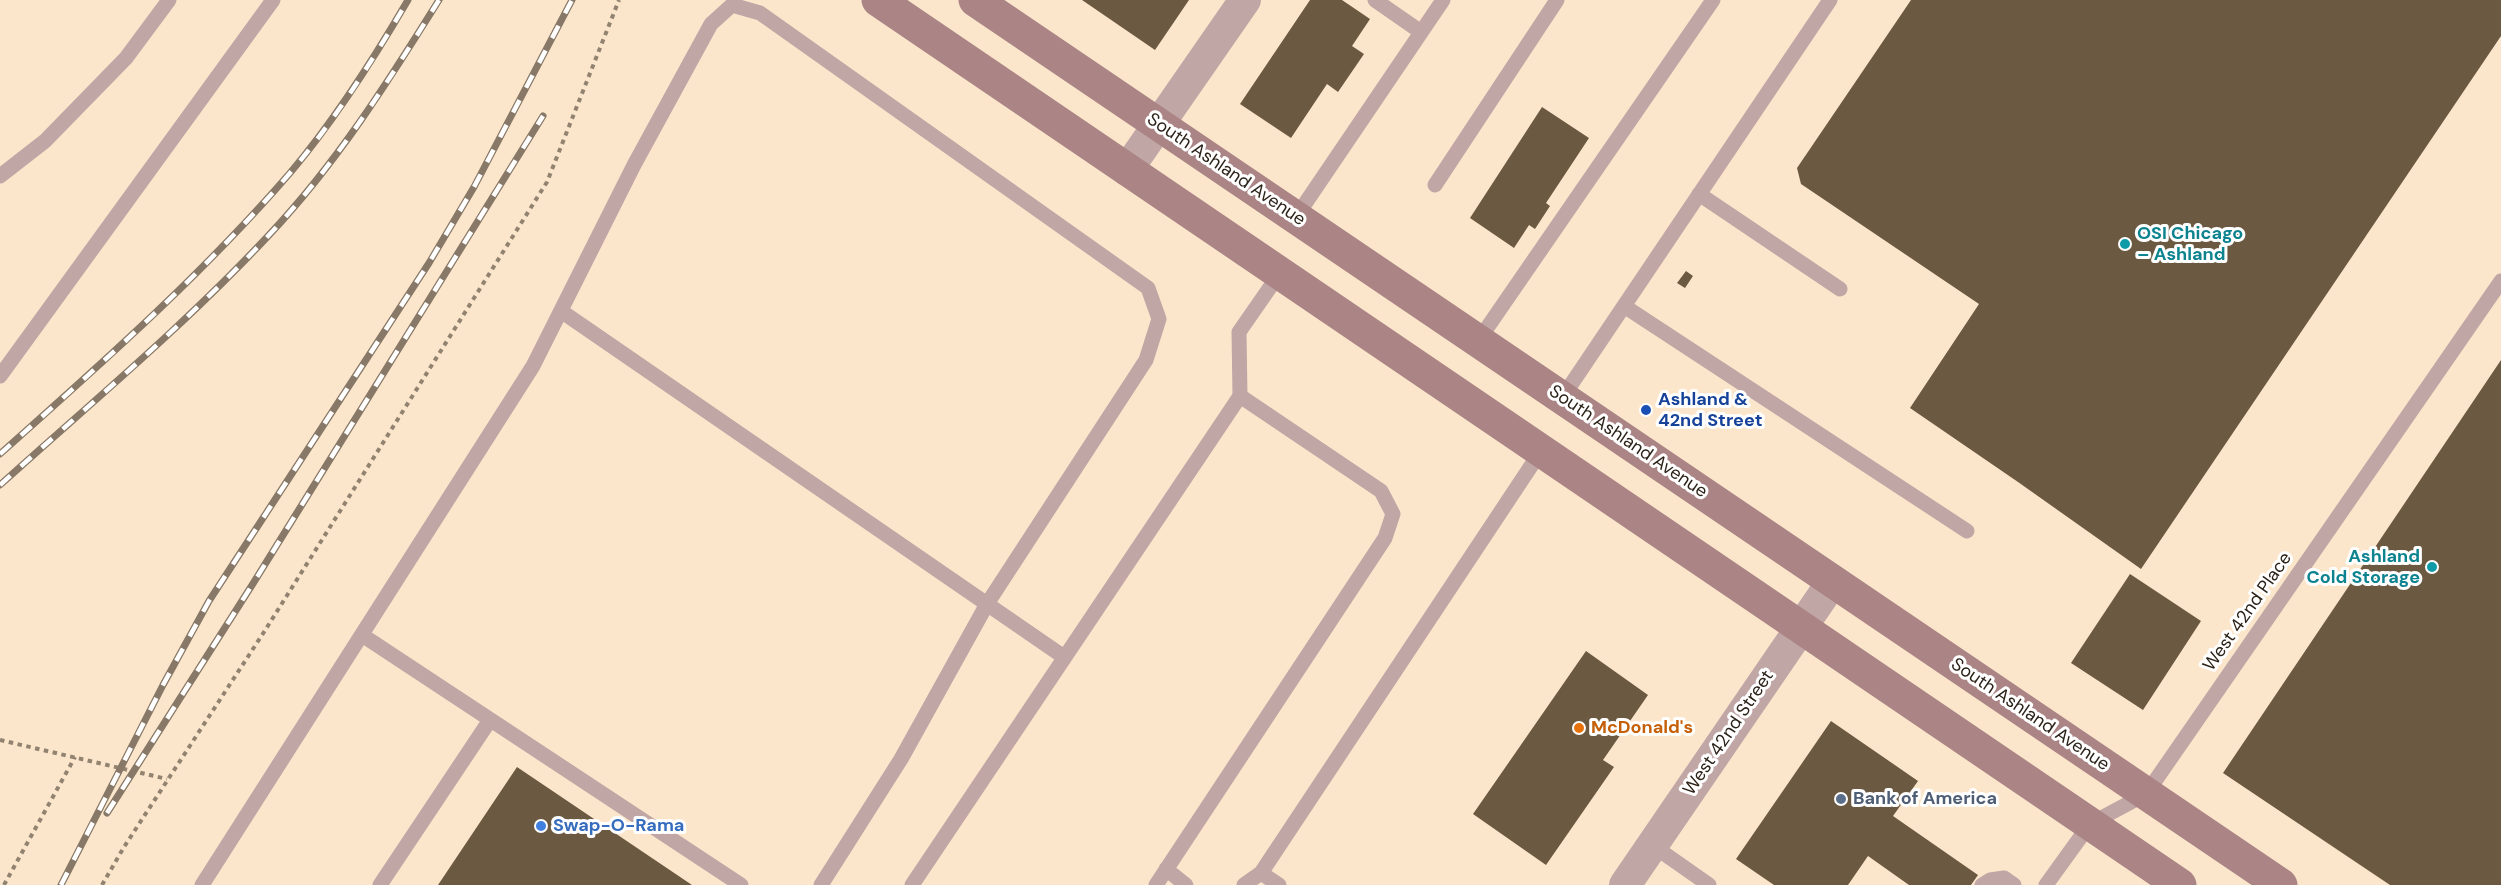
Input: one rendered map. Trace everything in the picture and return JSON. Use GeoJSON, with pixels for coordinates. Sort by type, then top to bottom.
{"type":"FeatureCollection","features":[{"type":"Feature","properties":{"kind":"main road"},"geometry":{"type":"LineString","coordinates":[[878,0],[2180,885]]}},
{"type":"Feature","properties":{"kind":"main road","name":"South Ashland Avenue"},"geometry":{"type":"LineString","coordinates":[[975,0],[2281,885]]}},
{"type":"Feature","properties":{"kind":"street"},"geometry":{"type":"LineString","coordinates":[[1127,170],[1245,0]]}},
{"type":"Feature","properties":{"kind":"street","name":"West 42nd Street"},"geometry":{"type":"LineString","coordinates":[[1625,885],[1833,581]]}},
{"type":"Feature","properties":{"kind":"lane"},"geometry":{"type":"LineString","coordinates":[[0,176],[45,141],[126,58],[169,0]]}},
{"type":"Feature","properties":{"kind":"lane"},"geometry":{"type":"LineString","coordinates":[[0,376],[273,0]]}},
{"type":"Feature","properties":{"kind":"lane"},"geometry":{"type":"LineString","coordinates":[[1375,0],[1421,32]]}},
{"type":"Feature","properties":{"kind":"lane"},"geometry":{"type":"LineString","coordinates":[[1296,217],[1443,0]]}},
{"type":"Feature","properties":{"kind":"lane"},"geometry":{"type":"LineString","coordinates":[[1435,185],[1557,0]]}},
{"type":"Feature","properties":{"kind":"lane"},"geometry":{"type":"LineString","coordinates":[[1478,341],[1713,0]]}},
{"type":"Feature","properties":{"kind":"lane"},"geometry":{"type":"LineString","coordinates":[[1562,398],[1830,0]]}},
{"type":"Feature","properties":{"kind":"lane"},"geometry":{"type":"LineString","coordinates":[[202,885],[533,366],[634,165],[711,24],[732,5],[760,14],[1148,288],[1159,320],[1146,360],[987,604],[901,759],[821,885]]}},
{"type":"Feature","properties":{"kind":"lane"},"geometry":{"type":"LineString","coordinates":[[1699,194],[1840,289]]}},
{"type":"Feature","properties":{"kind":"lane"},"geometry":{"type":"LineString","coordinates":[[912,885],[1240,396],[1239,332],[1280,273]]}},
{"type":"Feature","properties":{"kind":"lane","name":"West 42nd Place"},"geometry":{"type":"LineString","coordinates":[[2090,824],[2146,794],[2501,281]]}},
{"type":"Feature","properties":{"kind":"lane"},"geometry":{"type":"LineString","coordinates":[[1624,306],[1967,531]]}},
{"type":"Feature","properties":{"kind":"lane"},"geometry":{"type":"LineString","coordinates":[[561,311],[1064,657]]}},
{"type":"Feature","properties":{"kind":"lane"},"geometry":{"type":"LineString","coordinates":[[1156,885],[1385,538],[1393,514],[1381,491],[1240,396]]}},
{"type":"Feature","properties":{"kind":"lane"},"geometry":{"type":"LineString","coordinates":[[1244,885],[1260,873],[1541,451]]}},
{"type":"Feature","properties":{"kind":"lane"},"geometry":{"type":"LineString","coordinates":[[362,635],[741,885]]}},
{"type":"Feature","properties":{"kind":"lane"},"geometry":{"type":"LineString","coordinates":[[380,885],[490,720]]}},
{"type":"Feature","properties":{"kind":"lane"},"geometry":{"type":"LineString","coordinates":[[2046,885],[2090,824]]}},
{"type":"Feature","properties":{"kind":"lane"},"geometry":{"type":"LineString","coordinates":[[1652,845],[1709,885]]}},
{"type":"Feature","properties":{"kind":"lane"},"geometry":{"type":"LineString","coordinates":[[1166,869],[1186,885]]}},
{"type":"Feature","properties":{"kind":"lane"},"geometry":{"type":"LineString","coordinates":[[1260,873],[1279,885]]}},
{"type":"Feature","properties":{"kind":"lane"},"geometry":{"type":"LineString","coordinates":[[1982,885],[1990,880],[2004,878],[2014,885]]}},
{"type":"Feature","properties":{"kind":"path"},"geometry":{"type":"LineString","coordinates":[[102,885],[547,182],[619,0]]}},
{"type":"Feature","properties":{"kind":"path"},"geometry":{"type":"LineString","coordinates":[[0,740],[167,779]]}},
{"type":"Feature","properties":{"kind":"path"},"geometry":{"type":"LineString","coordinates":[[4,885],[75,757]]}},
{"type":"Feature","properties":{"kind":"building"},"geometry":{"type":"Polygon","coordinates":[[[1082,0],[1189,0],[1155,50],[1082,0]]]}},
{"type":"Feature","properties":{"kind":"building"},"geometry":{"type":"Polygon","coordinates":[[[1310,0],[1342,0],[1370,19],[1352,46],[1364,54],[1338,92],[1327,84],[1291,138],[1240,104],[1310,0]]]}},
{"type":"Feature","properties":{"kind":"building","name":"OSI Chicago – Ashland"},"geometry":{"type":"Polygon","coordinates":[[[1911,0],[2501,0],[2501,36],[2141,569],[1910,408],[1979,304],[1801,184],[1797,168],[1911,0]]]}},
{"type":"Feature","properties":{"kind":"building"},"geometry":{"type":"Polygon","coordinates":[[[1542,107],[1589,138],[1546,203],[1550,206],[1535,229],[1529,225],[1514,248],[1470,218],[1542,107]]]}},
{"type":"Feature","properties":{"kind":"building"},"geometry":{"type":"Polygon","coordinates":[[[1686,271],[1693,276],[1685,288],[1677,283],[1686,271]]]}},
{"type":"Feature","properties":{"kind":"building","name":"Ashland Cold Storage"},"geometry":{"type":"Polygon","coordinates":[[[2501,360],[2501,885],[2390,885],[2223,773],[2501,360]]]}},
{"type":"Feature","properties":{"kind":"building"},"geometry":{"type":"Polygon","coordinates":[[[2130,574],[2201,621],[2143,710],[2071,663],[2130,574]]]}},
{"type":"Feature","properties":{"kind":"building","name":"McDonald's"},"geometry":{"type":"Polygon","coordinates":[[[1586,651],[1648,695],[1603,760],[1614,767],[1546,865],[1473,814],[1586,651]]]}},
{"type":"Feature","properties":{"kind":"building","name":"Bank of America"},"geometry":{"type":"Polygon","coordinates":[[[1831,721],[1918,781],[1893,816],[1978,875],[1971,885],[1909,885],[1868,856],[1848,885],[1774,885],[1736,859],[1831,721]]]}},
{"type":"Feature","properties":{"kind":"building","name":"Swap-O-Rama"},"geometry":{"type":"Polygon","coordinates":[[[517,767],[692,885],[438,885],[517,767]]]}},
{"type":"Feature","properties":{"kind":"railway"},"geometry":{"type":"LineString","coordinates":[[0,454],[150,318],[256,211],[307,153],[338,111],[408,0]]}},
{"type":"Feature","properties":{"kind":"railway"},"geometry":{"type":"LineString","coordinates":[[0,485],[171,332],[269,235],[317,180],[360,122],[439,0]]}},
{"type":"Feature","properties":{"kind":"railway"},"geometry":{"type":"LineString","coordinates":[[61,885],[163,685],[209,601],[429,263],[474,187],[572,0]]}},
{"type":"Feature","properties":{"kind":"railway"},"geometry":{"type":"LineString","coordinates":[[107,813],[254,582],[543,116]]}},
{"type":"Feature","properties":{"kind":"place","name":"OSI Chicago – Ashland"},"geometry":{"type":"Point","coordinates":[2125,244]}},
{"type":"Feature","properties":{"kind":"place","name":"Ashland & 42nd Street"},"geometry":{"type":"Point","coordinates":[1646,410]}},
{"type":"Feature","properties":{"kind":"place","name":"Ashland Cold Storage"},"geometry":{"type":"Point","coordinates":[2432,567]}},
{"type":"Feature","properties":{"kind":"place","name":"McDonald's"},"geometry":{"type":"Point","coordinates":[1579,728]}},
{"type":"Feature","properties":{"kind":"place","name":"Bank of America"},"geometry":{"type":"Point","coordinates":[1841,799]}},
{"type":"Feature","properties":{"kind":"place","name":"Swap-O-Rama"},"geometry":{"type":"Point","coordinates":[541,826]}}]}
